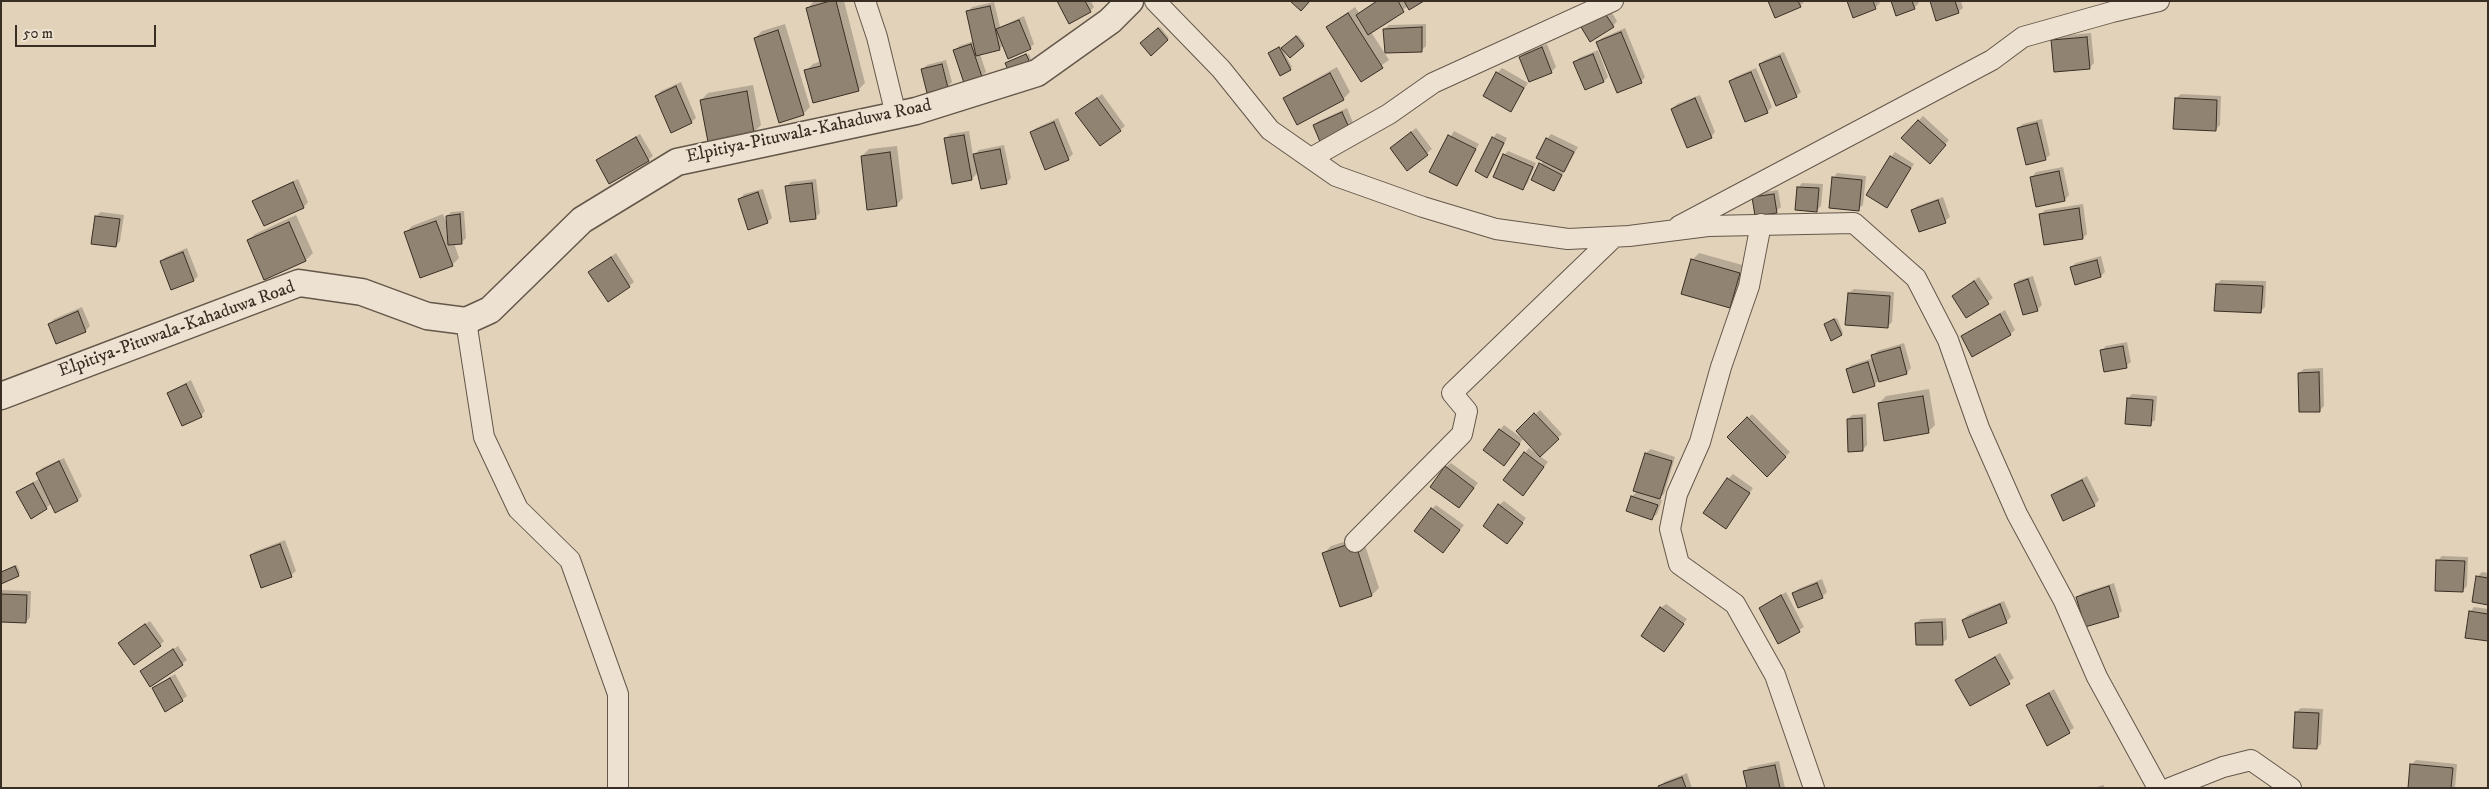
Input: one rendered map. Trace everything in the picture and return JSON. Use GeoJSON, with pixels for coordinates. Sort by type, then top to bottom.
{"type":"FeatureCollection","features":[{"type":"Feature","properties":{"kind":"street"},"geometry":{"type":"LineString","coordinates":[[865,1],[877,37],[896,115]]}},
{"type":"Feature","properties":{"kind":"street","name":"Elpitiya-Pituwala-Kahaduwa Road"},"geometry":{"type":"LineString","coordinates":[[1,396],[299,282],[362,292],[427,316],[466,321],[490,310],[582,220],[677,162],[896,115],[1037,73],[1110,21],[1130,1]]}},
{"type":"Feature","properties":{"kind":"street"},"geometry":{"type":"LineString","coordinates":[[1155,1],[1221,69],[1270,130],[1336,176],[1423,206],[1496,228],[1568,240],[1761,224],[1854,223],[1916,278],[1948,340],[1980,428],[2018,514],[2064,602],[2097,677],[2158,788]]}},
{"type":"Feature","properties":{"kind":"street"},"geometry":{"type":"LineString","coordinates":[[1311,158],[1389,114],[1433,83],[1613,1]]}},
{"type":"Feature","properties":{"kind":"street"},"geometry":{"type":"LineString","coordinates":[[1670,231],[1992,60],[2023,37],[2159,1]]}},
{"type":"Feature","properties":{"kind":"street"},"geometry":{"type":"LineString","coordinates":[[1761,224],[1749,286],[1721,367],[1700,442],[1677,494],[1670,529],[1679,564],[1735,604],[1770,667],[1814,788]]}},
{"type":"Feature","properties":{"kind":"street"},"geometry":{"type":"LineString","coordinates":[[1355,542],[1462,434],[1467,411],[1452,393],[1614,237]]}},
{"type":"Feature","properties":{"kind":"street"},"geometry":{"type":"LineString","coordinates":[[466,321],[484,437],[518,509],[570,560],[618,694],[618,788]]}},
{"type":"Feature","properties":{"kind":"street"},"geometry":{"type":"LineString","coordinates":[[2170,788],[2223,768],[2251,760],[2291,788]]}},
{"type":"Feature","properties":{"kind":"building"},"geometry":{"type":"Polygon","coordinates":[[[836,1],[859,91],[813,103],[804,70],[821,66],[806,8],[836,1]]]}},
{"type":"Feature","properties":{"kind":"building"},"geometry":{"type":"Polygon","coordinates":[[[1057,1],[1085,1],[1091,12],[1069,24],[1057,1]]]}},
{"type":"Feature","properties":{"kind":"building"},"geometry":{"type":"Polygon","coordinates":[[[1290,1],[1310,1],[1301,11],[1290,1]]]}},
{"type":"Feature","properties":{"kind":"building"},"geometry":{"type":"Polygon","coordinates":[[[1377,1],[1398,1],[1404,12],[1368,35],[1356,15],[1377,1]]]}},
{"type":"Feature","properties":{"kind":"building"},"geometry":{"type":"Polygon","coordinates":[[[1404,1],[1424,1],[1409,10],[1404,1]]]}},
{"type":"Feature","properties":{"kind":"building"},"geometry":{"type":"Polygon","coordinates":[[[1768,1],[1798,1],[1801,7],[1775,18],[1768,1]]]}},
{"type":"Feature","properties":{"kind":"building"},"geometry":{"type":"Polygon","coordinates":[[[1847,1],[1873,1],[1876,9],[1853,18],[1847,1]]]}},
{"type":"Feature","properties":{"kind":"building"},"geometry":{"type":"Polygon","coordinates":[[[1891,1],[1912,1],[1915,9],[1896,16],[1891,1]]]}},
{"type":"Feature","properties":{"kind":"building"},"geometry":{"type":"Polygon","coordinates":[[[1930,1],[1955,1],[1959,13],[1936,21],[1930,1]]]}},
{"type":"Feature","properties":{"kind":"building"},"geometry":{"type":"Polygon","coordinates":[[[990,6],[1000,50],[976,56],[966,11],[990,6]]]}},
{"type":"Feature","properties":{"kind":"building"},"geometry":{"type":"Polygon","coordinates":[[[1604,12],[1614,27],[1590,42],[1581,27],[1604,12]]]}},
{"type":"Feature","properties":{"kind":"building"},"geometry":{"type":"Polygon","coordinates":[[[1348,13],[1383,68],[1361,82],[1326,27],[1348,13]]]}},
{"type":"Feature","properties":{"kind":"building"},"geometry":{"type":"Polygon","coordinates":[[[1019,20],[1031,49],[1008,59],[996,29],[1019,20]]]}},
{"type":"Feature","properties":{"kind":"building"},"geometry":{"type":"Polygon","coordinates":[[[1422,27],[1422,52],[1385,53],[1383,29],[1422,27]]]}},
{"type":"Feature","properties":{"kind":"building"},"geometry":{"type":"Polygon","coordinates":[[[1158,28],[1168,40],[1151,56],[1140,43],[1158,28]]]}},
{"type":"Feature","properties":{"kind":"building"},"geometry":{"type":"Polygon","coordinates":[[[778,30],[804,115],[779,123],[754,38],[778,30]]]}},
{"type":"Feature","properties":{"kind":"building"},"geometry":{"type":"Polygon","coordinates":[[[1621,32],[1642,83],[1617,93],[1596,42],[1621,32]]]}},
{"type":"Feature","properties":{"kind":"building"},"geometry":{"type":"Polygon","coordinates":[[[1296,36],[1304,46],[1290,58],[1281,48],[1296,36]]]}},
{"type":"Feature","properties":{"kind":"building"},"geometry":{"type":"Polygon","coordinates":[[[2087,37],[2090,69],[2054,72],[2051,40],[2087,37]]]}},
{"type":"Feature","properties":{"kind":"building"},"geometry":{"type":"Polygon","coordinates":[[[971,44],[982,77],[964,83],[953,50],[971,44]]]}},
{"type":"Feature","properties":{"kind":"building"},"geometry":{"type":"Polygon","coordinates":[[[1279,47],[1291,70],[1280,76],[1268,53],[1279,47]]]}},
{"type":"Feature","properties":{"kind":"building"},"geometry":{"type":"Polygon","coordinates":[[[1542,47],[1552,73],[1529,82],[1519,57],[1542,47]]]}},
{"type":"Feature","properties":{"kind":"building"},"geometry":{"type":"Polygon","coordinates":[[[1026,54],[1031,65],[1010,74],[1005,63],[1026,54]]]}},
{"type":"Feature","properties":{"kind":"building"},"geometry":{"type":"Polygon","coordinates":[[[1593,54],[1604,82],[1585,90],[1573,62],[1593,54]]]}},
{"type":"Feature","properties":{"kind":"building"},"geometry":{"type":"Polygon","coordinates":[[[1780,56],[1797,97],[1776,106],[1759,64],[1780,56]]]}},
{"type":"Feature","properties":{"kind":"building"},"geometry":{"type":"Polygon","coordinates":[[[942,64],[948,88],[927,93],[921,69],[942,64]]]}},
{"type":"Feature","properties":{"kind":"building"},"geometry":{"type":"Polygon","coordinates":[[[1496,72],[1524,88],[1511,112],[1483,96],[1496,72]]]}},
{"type":"Feature","properties":{"kind":"building"},"geometry":{"type":"Polygon","coordinates":[[[1751,72],[1768,113],[1745,122],[1729,81],[1751,72]]]}},
{"type":"Feature","properties":{"kind":"building"},"geometry":{"type":"Polygon","coordinates":[[[1330,73],[1344,100],[1297,125],[1283,98],[1330,73]]]}},
{"type":"Feature","properties":{"kind":"building"},"geometry":{"type":"Polygon","coordinates":[[[676,86],[692,123],[671,133],[655,96],[676,86]]]}},
{"type":"Feature","properties":{"kind":"building"},"geometry":{"type":"Polygon","coordinates":[[[747,91],[754,133],[708,142],[700,100],[747,91]]]}},
{"type":"Feature","properties":{"kind":"building"},"geometry":{"type":"Polygon","coordinates":[[[1097,98],[1121,131],[1100,146],[1075,113],[1097,98]]]}},
{"type":"Feature","properties":{"kind":"building"},"geometry":{"type":"Polygon","coordinates":[[[1695,98],[1712,138],[1687,148],[1671,109],[1695,98]]]}},
{"type":"Feature","properties":{"kind":"building"},"geometry":{"type":"Polygon","coordinates":[[[2175,98],[2217,100],[2216,131],[2173,129],[2175,98]]]}},
{"type":"Feature","properties":{"kind":"building"},"geometry":{"type":"Polygon","coordinates":[[[1342,112],[1350,130],[1321,144],[1313,125],[1342,112]]]}},
{"type":"Feature","properties":{"kind":"building"},"geometry":{"type":"Polygon","coordinates":[[[1918,120],[1946,145],[1930,164],[1901,138],[1918,120]]]}},
{"type":"Feature","properties":{"kind":"building"},"geometry":{"type":"Polygon","coordinates":[[[1054,122],[1069,160],[1045,170],[1030,132],[1054,122]]]}},
{"type":"Feature","properties":{"kind":"building"},"geometry":{"type":"Polygon","coordinates":[[[2037,123],[2046,160],[2026,165],[2017,128],[2037,123]]]}},
{"type":"Feature","properties":{"kind":"building"},"geometry":{"type":"Polygon","coordinates":[[[1411,132],[1428,155],[1407,171],[1390,148],[1411,132]]]}},
{"type":"Feature","properties":{"kind":"building"},"geometry":{"type":"Polygon","coordinates":[[[964,135],[972,180],[952,184],[944,138],[964,135]]]}},
{"type":"Feature","properties":{"kind":"building"},"geometry":{"type":"Polygon","coordinates":[[[1448,135],[1476,149],[1457,186],[1429,172],[1448,135]]]}},
{"type":"Feature","properties":{"kind":"building"},"geometry":{"type":"Polygon","coordinates":[[[636,137],[649,161],[609,184],[596,160],[636,137]]]}},
{"type":"Feature","properties":{"kind":"building"},"geometry":{"type":"Polygon","coordinates":[[[1492,137],[1504,143],[1487,178],[1475,171],[1492,137]]]}},
{"type":"Feature","properties":{"kind":"building"},"geometry":{"type":"Polygon","coordinates":[[[1546,138],[1574,152],[1564,172],[1536,158],[1546,138]]]}},
{"type":"Feature","properties":{"kind":"building"},"geometry":{"type":"Polygon","coordinates":[[[1000,149],[1007,184],[981,189],[973,154],[1000,149]]]}},
{"type":"Feature","properties":{"kind":"building"},"geometry":{"type":"Polygon","coordinates":[[[890,152],[897,206],[867,210],[861,156],[890,152]]]}},
{"type":"Feature","properties":{"kind":"building"},"geometry":{"type":"Polygon","coordinates":[[[1503,154],[1533,167],[1523,190],[1493,177],[1503,154]]]}},
{"type":"Feature","properties":{"kind":"building"},"geometry":{"type":"Polygon","coordinates":[[[1890,156],[1911,168],[1887,208],[1866,195],[1890,156]]]}},
{"type":"Feature","properties":{"kind":"building"},"geometry":{"type":"Polygon","coordinates":[[[1539,163],[1562,175],[1554,191],[1531,180],[1539,163]]]}},
{"type":"Feature","properties":{"kind":"building"},"geometry":{"type":"Polygon","coordinates":[[[2059,171],[2065,201],[2036,207],[2030,177],[2059,171]]]}},
{"type":"Feature","properties":{"kind":"building"},"geometry":{"type":"Polygon","coordinates":[[[1832,177],[1862,180],[1859,211],[1829,208],[1832,177]]]}},
{"type":"Feature","properties":{"kind":"building"},"geometry":{"type":"Polygon","coordinates":[[[293,182],[304,208],[264,226],[252,201],[293,182]]]}},
{"type":"Feature","properties":{"kind":"building"},"geometry":{"type":"Polygon","coordinates":[[[812,183],[816,219],[790,222],[785,186],[812,183]]]}},
{"type":"Feature","properties":{"kind":"building"},"geometry":{"type":"Polygon","coordinates":[[[1797,187],[1819,188],[1817,212],[1795,210],[1797,187]]]}},
{"type":"Feature","properties":{"kind":"building"},"geometry":{"type":"Polygon","coordinates":[[[758,192],[768,223],[748,230],[738,199],[758,192]]]}},
{"type":"Feature","properties":{"kind":"building"},"geometry":{"type":"Polygon","coordinates":[[[1774,194],[1777,213],[1755,216],[1752,197],[1774,194]]]}},
{"type":"Feature","properties":{"kind":"building"},"geometry":{"type":"Polygon","coordinates":[[[1938,200],[1946,223],[1919,232],[1911,210],[1938,200]]]}},
{"type":"Feature","properties":{"kind":"building"},"geometry":{"type":"Polygon","coordinates":[[[2079,208],[2083,239],[2044,245],[2039,214],[2079,208]]]}},
{"type":"Feature","properties":{"kind":"building"},"geometry":{"type":"Polygon","coordinates":[[[460,214],[462,244],[448,245],[446,216],[460,214]]]}},
{"type":"Feature","properties":{"kind":"building"},"geometry":{"type":"Polygon","coordinates":[[[95,216],[120,219],[116,247],[91,244],[95,216]]]}},
{"type":"Feature","properties":{"kind":"building"},"geometry":{"type":"Polygon","coordinates":[[[436,221],[453,266],[420,278],[404,232],[436,221]]]}},
{"type":"Feature","properties":{"kind":"building"},"geometry":{"type":"Polygon","coordinates":[[[289,222],[306,261],[264,280],[247,240],[289,222]]]}},
{"type":"Feature","properties":{"kind":"building"},"geometry":{"type":"Polygon","coordinates":[[[183,252],[194,281],[171,290],[160,261],[183,252]]]}},
{"type":"Feature","properties":{"kind":"building"},"geometry":{"type":"Polygon","coordinates":[[[611,257],[630,287],[608,302],[588,272],[611,257]]]}},
{"type":"Feature","properties":{"kind":"building"},"geometry":{"type":"Polygon","coordinates":[[[1691,259],[1740,273],[1730,308],[1681,294],[1691,259]]]}},
{"type":"Feature","properties":{"kind":"building"},"geometry":{"type":"Polygon","coordinates":[[[2097,260],[2101,277],[2075,285],[2070,267],[2097,260]]]}},
{"type":"Feature","properties":{"kind":"building"},"geometry":{"type":"Polygon","coordinates":[[[2028,279],[2038,311],[2023,315],[2014,284],[2028,279]]]}},
{"type":"Feature","properties":{"kind":"building"},"geometry":{"type":"Polygon","coordinates":[[[1974,281],[1989,304],[1966,318],[1952,296],[1974,281]]]}},
{"type":"Feature","properties":{"kind":"building"},"geometry":{"type":"Polygon","coordinates":[[[2216,284],[2263,286],[2261,313],[2214,311],[2216,284]]]}},
{"type":"Feature","properties":{"kind":"building"},"geometry":{"type":"Polygon","coordinates":[[[1848,293],[1890,296],[1888,328],[1845,325],[1848,293]]]}},
{"type":"Feature","properties":{"kind":"building"},"geometry":{"type":"Polygon","coordinates":[[[78,311],[86,332],[56,344],[48,324],[78,311]]]}},
{"type":"Feature","properties":{"kind":"building"},"geometry":{"type":"Polygon","coordinates":[[[2000,314],[2011,335],[1972,357],[1961,336],[2000,314]]]}},
{"type":"Feature","properties":{"kind":"building"},"geometry":{"type":"Polygon","coordinates":[[[1834,319],[1842,335],[1831,341],[1824,324],[1834,319]]]}},
{"type":"Feature","properties":{"kind":"building"},"geometry":{"type":"Polygon","coordinates":[[[2123,346],[2127,368],[2104,372],[2100,350],[2123,346]]]}},
{"type":"Feature","properties":{"kind":"building"},"geometry":{"type":"Polygon","coordinates":[[[1900,347],[1907,374],[1879,382],[1871,355],[1900,347]]]}},
{"type":"Feature","properties":{"kind":"building"},"geometry":{"type":"Polygon","coordinates":[[[1868,362],[1875,386],[1853,393],[1846,369],[1868,362]]]}},
{"type":"Feature","properties":{"kind":"building"},"geometry":{"type":"Polygon","coordinates":[[[2319,372],[2320,412],[2299,412],[2298,373],[2319,372]]]}},
{"type":"Feature","properties":{"kind":"building"},"geometry":{"type":"Polygon","coordinates":[[[186,384],[202,417],[182,426],[167,393],[186,384]]]}},
{"type":"Feature","properties":{"kind":"building"},"geometry":{"type":"Polygon","coordinates":[[[1923,396],[1929,433],[1884,441],[1878,403],[1923,396]]]}},
{"type":"Feature","properties":{"kind":"building"},"geometry":{"type":"Polygon","coordinates":[[[2127,398],[2153,400],[2151,426],[2125,424],[2127,398]]]}},
{"type":"Feature","properties":{"kind":"building"},"geometry":{"type":"Polygon","coordinates":[[[1534,413],[1559,439],[1540,457],[1516,431],[1534,413]]]}},
{"type":"Feature","properties":{"kind":"building"},"geometry":{"type":"Polygon","coordinates":[[[1747,417],[1786,457],[1767,477],[1727,437],[1747,417]]]}},
{"type":"Feature","properties":{"kind":"building"},"geometry":{"type":"Polygon","coordinates":[[[1862,418],[1863,451],[1848,452],[1847,419],[1862,418]]]}},
{"type":"Feature","properties":{"kind":"building"},"geometry":{"type":"Polygon","coordinates":[[[1499,429],[1520,444],[1504,466],[1483,450],[1499,429]]]}},
{"type":"Feature","properties":{"kind":"building"},"geometry":{"type":"Polygon","coordinates":[[[1524,452],[1544,467],[1523,496],[1503,480],[1524,452]]]}},
{"type":"Feature","properties":{"kind":"building"},"geometry":{"type":"Polygon","coordinates":[[[1645,453],[1672,461],[1660,499],[1633,491],[1645,453]]]}},
{"type":"Feature","properties":{"kind":"building"},"geometry":{"type":"Polygon","coordinates":[[[59,461],[78,501],[55,513],[36,473],[59,461]]]}},
{"type":"Feature","properties":{"kind":"building"},"geometry":{"type":"Polygon","coordinates":[[[1445,466],[1474,488],[1459,508],[1430,487],[1445,466]]]}},
{"type":"Feature","properties":{"kind":"building"},"geometry":{"type":"Polygon","coordinates":[[[1727,478],[1750,493],[1726,529],[1703,513],[1727,478]]]}},
{"type":"Feature","properties":{"kind":"building"},"geometry":{"type":"Polygon","coordinates":[[[2082,480],[2095,506],[2063,521],[2051,495],[2082,480]]]}},
{"type":"Feature","properties":{"kind":"building"},"geometry":{"type":"Polygon","coordinates":[[[33,483],[47,509],[31,519],[16,492],[33,483]]]}},
{"type":"Feature","properties":{"kind":"building"},"geometry":{"type":"Polygon","coordinates":[[[1631,496],[1658,505],[1652,520],[1626,511],[1631,496]]]}},
{"type":"Feature","properties":{"kind":"building"},"geometry":{"type":"Polygon","coordinates":[[[1498,504],[1523,523],[1507,544],[1483,526],[1498,504]]]}},
{"type":"Feature","properties":{"kind":"building"},"geometry":{"type":"Polygon","coordinates":[[[1431,508],[1460,530],[1443,553],[1414,531],[1431,508]]]}},
{"type":"Feature","properties":{"kind":"building"},"geometry":{"type":"Polygon","coordinates":[[[1355,542],[1372,596],[1340,607],[1322,553],[1355,542]]]}},
{"type":"Feature","properties":{"kind":"building"},"geometry":{"type":"Polygon","coordinates":[[[280,544],[292,577],[261,588],[250,555],[280,544]]]}},
{"type":"Feature","properties":{"kind":"building"},"geometry":{"type":"Polygon","coordinates":[[[2436,560],[2465,561],[2463,592],[2435,591],[2436,560]]]}},
{"type":"Feature","properties":{"kind":"building"},"geometry":{"type":"Polygon","coordinates":[[[15,566],[19,576],[1,584],[1,572],[15,566]]]}},
{"type":"Feature","properties":{"kind":"building"},"geometry":{"type":"Polygon","coordinates":[[[2476,576],[2488,578],[2488,605],[2472,602],[2476,576]]]}},
{"type":"Feature","properties":{"kind":"building"},"geometry":{"type":"Polygon","coordinates":[[[1817,583],[1823,598],[1798,608],[1792,593],[1817,583]]]}},
{"type":"Feature","properties":{"kind":"building"},"geometry":{"type":"Polygon","coordinates":[[[2109,586],[2119,617],[2085,627],[2076,597],[2109,586]]]}},
{"type":"Feature","properties":{"kind":"building"},"geometry":{"type":"Polygon","coordinates":[[[1,594],[27,595],[26,623],[1,622],[1,594]]]}},
{"type":"Feature","properties":{"kind":"building"},"geometry":{"type":"Polygon","coordinates":[[[1781,595],[1800,632],[1778,644],[1759,608],[1781,595]]]}},
{"type":"Feature","properties":{"kind":"building"},"geometry":{"type":"Polygon","coordinates":[[[2000,604],[2007,623],[1969,638],[1962,620],[2000,604]]]}},
{"type":"Feature","properties":{"kind":"building"},"geometry":{"type":"Polygon","coordinates":[[[1660,607],[1684,624],[1664,652],[1641,636],[1660,607]]]}},
{"type":"Feature","properties":{"kind":"building"},"geometry":{"type":"Polygon","coordinates":[[[2469,611],[2488,614],[2488,641],[2465,638],[2469,611]]]}},
{"type":"Feature","properties":{"kind":"building"},"geometry":{"type":"Polygon","coordinates":[[[1942,622],[1943,645],[1916,645],[1915,623],[1942,622]]]}},
{"type":"Feature","properties":{"kind":"building"},"geometry":{"type":"Polygon","coordinates":[[[145,624],[161,646],[134,665],[118,643],[145,624]]]}},
{"type":"Feature","properties":{"kind":"building"},"geometry":{"type":"Polygon","coordinates":[[[173,649],[183,665],[150,687],[140,671],[173,649]]]}},
{"type":"Feature","properties":{"kind":"building"},"geometry":{"type":"Polygon","coordinates":[[[1995,657],[2010,684],[1970,706],[1955,680],[1995,657]]]}},
{"type":"Feature","properties":{"kind":"building"},"geometry":{"type":"Polygon","coordinates":[[[170,678],[183,701],[165,712],[152,688],[170,678]]]}},
{"type":"Feature","properties":{"kind":"building"},"geometry":{"type":"Polygon","coordinates":[[[2049,693],[2070,733],[2047,746],[2026,705],[2049,693]]]}},
{"type":"Feature","properties":{"kind":"building"},"geometry":{"type":"Polygon","coordinates":[[[2295,712],[2319,713],[2317,749],[2293,748],[2295,712]]]}},
{"type":"Feature","properties":{"kind":"building"},"geometry":{"type":"Polygon","coordinates":[[[2410,764],[2453,768],[2451,788],[2408,788],[2410,764]]]}},
{"type":"Feature","properties":{"kind":"building"},"geometry":{"type":"Polygon","coordinates":[[[1775,765],[1780,788],[1747,788],[1743,771],[1775,765]]]}},
{"type":"Feature","properties":{"kind":"building"},"geometry":{"type":"Polygon","coordinates":[[[1682,777],[1686,788],[1659,788],[1658,786],[1682,777]]]}}]}
